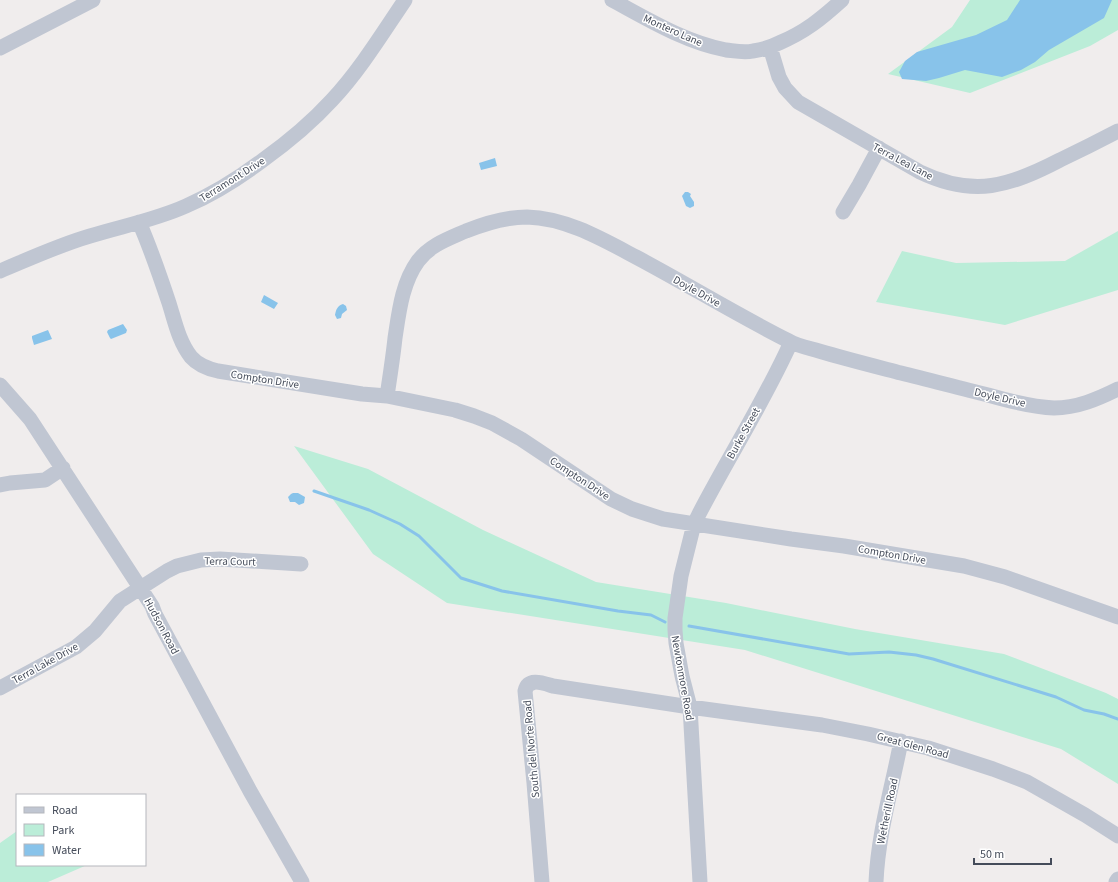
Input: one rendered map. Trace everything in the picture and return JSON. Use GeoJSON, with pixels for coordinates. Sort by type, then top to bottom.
{"type":"FeatureCollection","features":[{"type":"Feature","properties":{"kind":"street","name":"Terramont Drive"},"geometry":{"type":"LineString","coordinates":[[0,271],[88,236],[140,222],[178,209],[205,198],[244,174],[293,137],[332,100],[368,54],[405,0]]}},
{"type":"Feature","properties":{"kind":"street","name":"Montero Lane"},"geometry":{"type":"LineString","coordinates":[[612,0],[688,39],[714,48],[745,52],[770,47],[795,36],[809,28],[842,0]]}},
{"type":"Feature","properties":{"kind":"street"},"geometry":{"type":"LineString","coordinates":[[0,48],[70,13],[86,1]]}},
{"type":"Feature","properties":{"kind":"street","name":"Terra Lea Lane"},"geometry":{"type":"LineString","coordinates":[[770,47],[779,77],[789,94],[798,102],[920,172],[941,181],[957,185],[971,187],[987,186],[1004,184],[1018,180],[1118,131]]}},
{"type":"Feature","properties":{"kind":"street"},"geometry":{"type":"LineString","coordinates":[[843,212],[878,148]]}},
{"type":"Feature","properties":{"kind":"street","name":"Doyle Drive"},"geometry":{"type":"LineString","coordinates":[[387,396],[402,296],[411,272],[417,262],[428,250],[440,242],[499,220],[528,217],[542,218],[559,222],[607,242],[792,342],[829,354],[1010,401],[1046,407],[1056,408],[1076,406],[1100,398],[1118,389]]}},
{"type":"Feature","properties":{"kind":"street","name":"Compton Drive"},"geometry":{"type":"LineString","coordinates":[[140,222],[149,243],[180,337],[188,353],[195,361],[207,368],[362,394],[387,396],[455,410],[492,423],[521,439],[611,498],[632,509],[663,519],[844,546],[983,570],[1118,618]]}},
{"type":"Feature","properties":{"kind":"street","name":"Burke Street"},"geometry":{"type":"LineString","coordinates":[[694,524],[792,342]]}},
{"type":"Feature","properties":{"kind":"street","name":"Hudson Road"},"geometry":{"type":"LineString","coordinates":[[0,385],[30,419],[141,587],[246,784],[302,882]]}},
{"type":"Feature","properties":{"kind":"street"},"geometry":{"type":"LineString","coordinates":[[0,485],[45,480],[63,468]]}},
{"type":"Feature","properties":{"kind":"street","name":"Newtonmore Road"},"geometry":{"type":"LineString","coordinates":[[694,524],[681,576],[675,618],[675,630],[676,643],[690,707],[700,882]]}},
{"type":"Feature","properties":{"kind":"street","name":"Terra Court"},"geometry":{"type":"LineString","coordinates":[[141,587],[177,566],[201,560],[220,559],[301,564]]}},
{"type":"Feature","properties":{"kind":"street","name":"Terra Lake Drive"},"geometry":{"type":"LineString","coordinates":[[0,688],[76,647],[95,631],[120,601],[141,587]]}},
{"type":"Feature","properties":{"kind":"street","name":"South del Norte Road"},"geometry":{"type":"LineString","coordinates":[[542,882],[525,691],[526,686],[530,683],[539,682],[553,686],[690,707]]}},
{"type":"Feature","properties":{"kind":"street","name":"Great Glen Road"},"geometry":{"type":"LineString","coordinates":[[690,707],[822,725],[901,741],[944,752],[1027,782],[1118,836]]}},
{"type":"Feature","properties":{"kind":"street","name":"Wetherill Road"},"geometry":{"type":"LineString","coordinates":[[876,882],[883,823],[901,741]]}},
{"type":"Feature","properties":{"kind":"green space"},"geometry":{"type":"Polygon","coordinates":[[[970,0],[1118,0],[1118,30],[1090,46],[970,93],[888,74],[952,27],[970,0]]]}},
{"type":"Feature","properties":{"kind":"green space"},"geometry":{"type":"Polygon","coordinates":[[[1118,231],[1118,290],[1005,325],[876,302],[902,251],[956,263],[1065,261],[1118,231]]]}},
{"type":"Feature","properties":{"kind":"green space"},"geometry":{"type":"Polygon","coordinates":[[[294,446],[368,469],[483,530],[596,582],[726,603],[855,629],[1004,654],[1106,693],[1118,699],[1118,784],[1061,749],[745,650],[447,603],[373,554],[294,446]]]}},
{"type":"Feature","properties":{"kind":"green space"},"geometry":{"type":"Polygon","coordinates":[[[16,832],[16,866],[85,866],[48,882],[0,882],[0,843],[16,832]]]}},
{"type":"Feature","properties":{"kind":"water"},"geometry":{"type":"Polygon","coordinates":[[[1020,0],[1112,0],[1104,18],[1049,50],[1035,62],[1021,70],[1002,77],[965,70],[926,81],[902,79],[899,72],[905,61],[917,52],[976,35],[1007,20],[1020,0]]]}},
{"type":"Feature","properties":{"kind":"water"},"geometry":{"type":"Polygon","coordinates":[[[495,158],[497,166],[481,170],[479,163],[495,158]]]}},
{"type":"Feature","properties":{"kind":"water"},"geometry":{"type":"Polygon","coordinates":[[[685,192],[691,194],[690,196],[694,202],[694,206],[690,208],[686,206],[682,196],[685,192]]]}},
{"type":"Feature","properties":{"kind":"water"},"geometry":{"type":"Polygon","coordinates":[[[264,295],[278,303],[274,309],[261,302],[264,295]]]}},
{"type":"Feature","properties":{"kind":"water"},"geometry":{"type":"Polygon","coordinates":[[[343,304],[346,306],[347,310],[342,314],[341,318],[337,319],[335,315],[336,310],[343,304]]]}},
{"type":"Feature","properties":{"kind":"water"},"geometry":{"type":"Polygon","coordinates":[[[123,324],[127,330],[126,333],[111,339],[107,332],[108,330],[123,324]]]}},
{"type":"Feature","properties":{"kind":"water"},"geometry":{"type":"Polygon","coordinates":[[[48,330],[52,339],[34,345],[32,336],[48,330]]]}},
{"type":"Feature","properties":{"kind":"water"},"geometry":{"type":"Polygon","coordinates":[[[293,493],[298,493],[305,497],[304,503],[299,505],[295,502],[290,502],[288,497],[293,493]]]}},
{"type":"Feature","properties":{"kind":"waterway"},"geometry":{"type":"LineString","coordinates":[[314,491],[369,510],[400,524],[419,536],[461,578],[502,591],[618,611],[651,615],[665,622]]}},
{"type":"Feature","properties":{"kind":"waterway"},"geometry":{"type":"LineString","coordinates":[[689,626],[849,654],[889,652],[916,655],[1056,697],[1084,710],[1104,714],[1118,719]]}}]}
